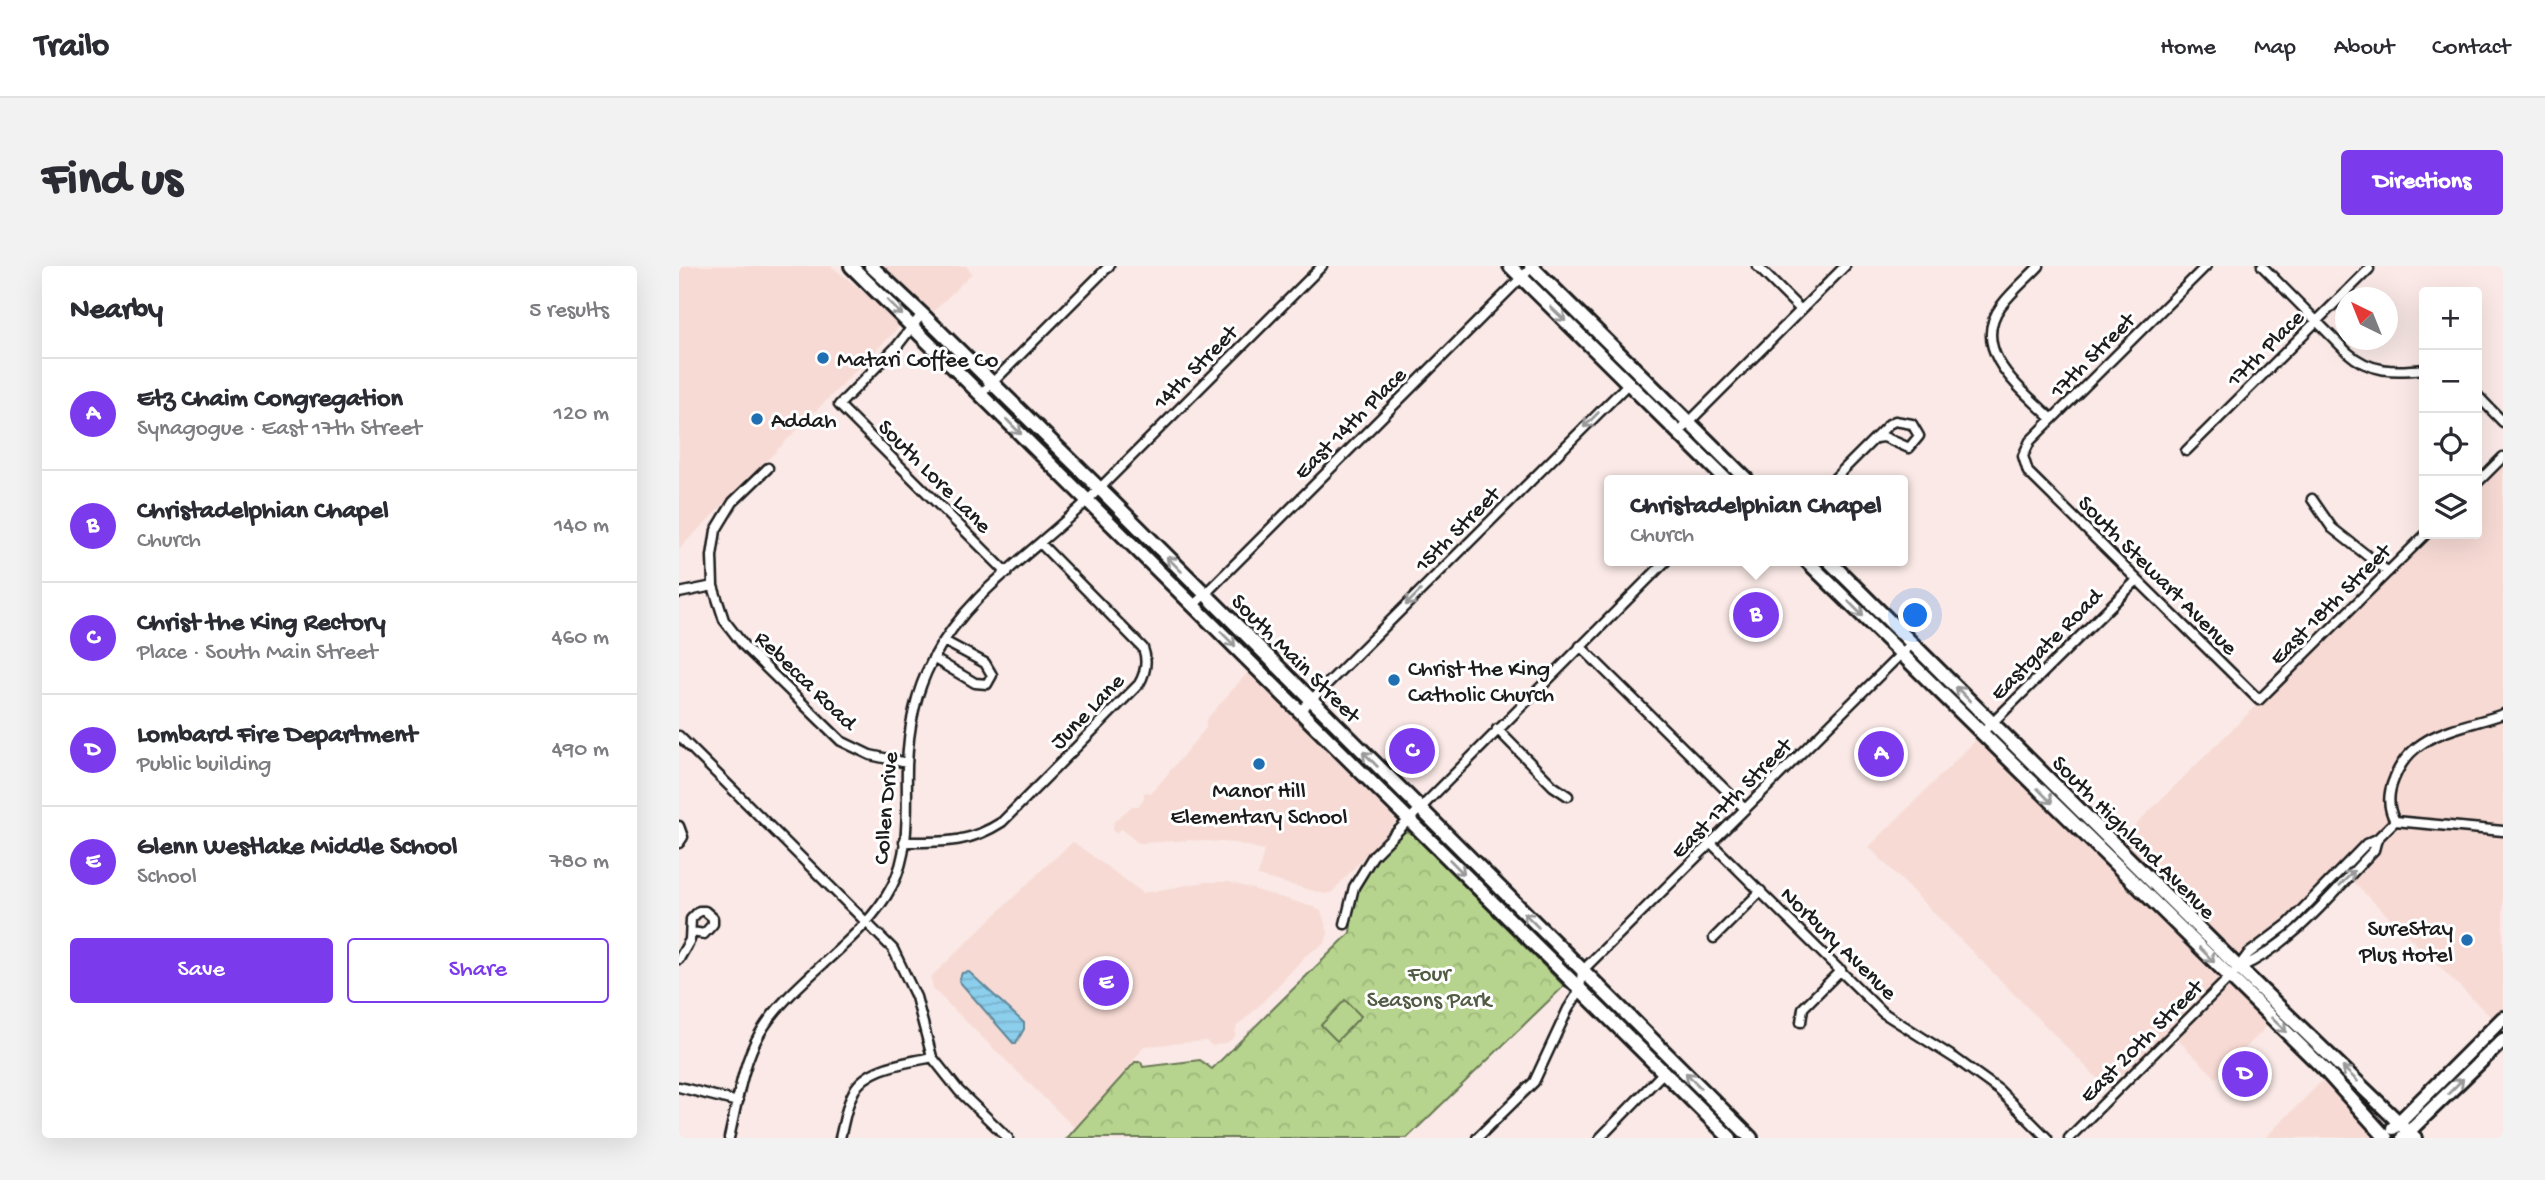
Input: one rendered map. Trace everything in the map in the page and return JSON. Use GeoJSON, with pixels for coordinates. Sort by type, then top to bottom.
{"type":"FeatureCollection","features":[{"type":"Feature","properties":{"kind":"street","name":"South Main Street"},"geometry":{"type":"LineString","coordinates":[[851,266],[981,394],[1205,594],[1419,808],[1664,1072],[1731,1138]]}},
{"type":"Feature","properties":{"kind":"street","name":"South Main Street"},"geometry":{"type":"LineString","coordinates":[[871,266],[992,383],[1194,605],[1300,711],[1409,819],[1751,1138]]}},
{"type":"Feature","properties":{"kind":"street"},"geometry":{"type":"LineString","coordinates":[[981,394],[1109,266]]}},
{"type":"Feature","properties":{"kind":"street","name":"14th Street"},"geometry":{"type":"LineString","coordinates":[[1093,494],[1322,266]]}},
{"type":"Feature","properties":{"kind":"street"},"geometry":{"type":"LineString","coordinates":[[1510,266],[1721,475]]}},
{"type":"Feature","properties":{"kind":"street"},"geometry":{"type":"LineString","coordinates":[[1532,266],[1742,475]]}},
{"type":"Feature","properties":{"kind":"street","name":"East 14th Place"},"geometry":{"type":"LineString","coordinates":[[1194,605],[1532,266]]}},
{"type":"Feature","properties":{"kind":"street"},"geometry":{"type":"LineString","coordinates":[[1757,266],[1801,310]]}},
{"type":"Feature","properties":{"kind":"street"},"geometry":{"type":"LineString","coordinates":[[1679,432],[1845,266]]}},
{"type":"Feature","properties":{"kind":"street"},"geometry":{"type":"LineString","coordinates":[[2039,266],[1998,310],[1992,328],[1993,350],[2003,370],[2052,419]]}},
{"type":"Feature","properties":{"kind":"street","name":"17th Street"},"geometry":{"type":"LineString","coordinates":[[2031,475],[2023,462],[2024,449],[2206,266]]}},
{"type":"Feature","properties":{"kind":"street"},"geometry":{"type":"LineString","coordinates":[[2262,266],[2353,357],[2371,367],[2395,372],[2419,370]]}},
{"type":"Feature","properties":{"kind":"street","name":"17th Place"},"geometry":{"type":"LineString","coordinates":[[2186,452],[2369,269]]}},
{"type":"Feature","properties":{"kind":"street"},"geometry":{"type":"LineString","coordinates":[[913,327],[922,314]]}},
{"type":"Feature","properties":{"kind":"street","name":"South Lore Lane"},"geometry":{"type":"LineString","coordinates":[[913,327],[839,405],[1007,573]]}},
{"type":"Feature","properties":{"kind":"street","name":"15th Street"},"geometry":{"type":"LineString","coordinates":[[1300,711],[1639,372]]}},
{"type":"Feature","properties":{"kind":"street"},"geometry":{"type":"LineString","coordinates":[[2482,399],[2503,422]]}},
{"type":"Feature","properties":{"kind":"street"},"geometry":{"type":"LineString","coordinates":[[1838,475],[1875,438],[1889,424],[1895,421],[1912,424],[1919,436],[1909,448],[1884,437],[1875,438]]}},
{"type":"Feature","properties":{"kind":"street"},"geometry":{"type":"LineString","coordinates":[[2482,478],[2503,457]]}},
{"type":"Feature","properties":{"kind":"street","name":"Rebecca Road"},"geometry":{"type":"LineString","coordinates":[[768,468],[733,502],[716,530],[712,556],[713,586],[720,611],[734,635],[833,734],[859,751],[907,763]]}},
{"type":"Feature","properties":{"kind":"street","name":"South Stewart Avenue"},"geometry":{"type":"LineString","coordinates":[[2031,475],[2259,700]]}},
{"type":"Feature","properties":{"kind":"street","name":"Collen Drive"},"geometry":{"type":"LineString","coordinates":[[729,1138],[749,1055],[768,1021],[866,921],[884,900],[896,879],[904,842],[907,763],[914,711],[933,659],[962,614],[1093,494]]}},
{"type":"Feature","properties":{"kind":"street"},"geometry":{"type":"LineString","coordinates":[[2312,499],[2332,528],[2388,572]]}},
{"type":"Feature","properties":{"kind":"street","name":"East 18th Street"},"geometry":{"type":"LineString","coordinates":[[2259,700],[2421,539]]}},
{"type":"Feature","properties":{"kind":"street","name":"June Lane"},"geometry":{"type":"LineString","coordinates":[[904,842],[956,842],[980,834],[1002,822],[1145,675],[1143,648],[1040,543]]}},
{"type":"Feature","properties":{"kind":"street"},"geometry":{"type":"LineString","coordinates":[[1345,924],[1351,896],[1362,871],[1373,856],[1661,566]]}},
{"type":"Feature","properties":{"kind":"street","name":"South Highland Avenue"},"geometry":{"type":"LineString","coordinates":[[1812,566],[1982,733],[2234,973],[2399,1122],[2409,1136]]}},
{"type":"Feature","properties":{"kind":"street","name":"South Highland Avenue"},"geometry":{"type":"LineString","coordinates":[[1834,566],[1992,723],[2234,973],[2385,1138]]}},
{"type":"Feature","properties":{"kind":"street","name":"Eastgate Road"},"geometry":{"type":"LineString","coordinates":[[1982,733],[2136,580]]}},
{"type":"Feature","properties":{"kind":"street"},"geometry":{"type":"LineString","coordinates":[[679,593],[713,586]]}},
{"type":"Feature","properties":{"kind":"street"},"geometry":{"type":"LineString","coordinates":[[933,659],[975,683],[982,685],[991,680],[991,670],[985,663],[944,640]]}},
{"type":"Feature","properties":{"kind":"street","name":"East 17th Street"},"geometry":{"type":"LineString","coordinates":[[1478,1138],[1534,1082],[1581,981],[1711,843],[1912,643]]}},
{"type":"Feature","properties":{"kind":"street"},"geometry":{"type":"LineString","coordinates":[[1580,646],[1745,809]]}},
{"type":"Feature","properties":{"kind":"street"},"geometry":{"type":"LineString","coordinates":[[2395,821],[2389,810],[2391,785],[2410,752],[2430,737],[2442,732],[2503,714]]}},
{"type":"Feature","properties":{"kind":"street"},"geometry":{"type":"LineString","coordinates":[[1497,729],[1553,786],[1568,796]]}},
{"type":"Feature","properties":{"kind":"street"},"geometry":{"type":"LineString","coordinates":[[679,736],[893,949],[916,997],[932,1057],[951,1083],[1007,1138]]}},
{"type":"Feature","properties":{"kind":"street"},"geometry":{"type":"LineString","coordinates":[[2395,821],[2503,831]]}},
{"type":"Feature","properties":{"kind":"street"},"geometry":{"type":"LineString","coordinates":[[2234,973],[2248,954],[2288,924],[2366,844],[2377,839],[2395,821]]}},
{"type":"Feature","properties":{"kind":"street"},"geometry":{"type":"LineString","coordinates":[[679,826],[683,837],[679,843]]}},
{"type":"Feature","properties":{"kind":"street"},"geometry":{"type":"LineString","coordinates":[[2234,973],[2295,931],[2374,850],[2377,839]]}},
{"type":"Feature","properties":{"kind":"street","name":"Norbury Avenue"},"geometry":{"type":"LineString","coordinates":[[1711,843],[1882,1012],[1999,1090],[2047,1138]]}},
{"type":"Feature","properties":{"kind":"street"},"geometry":{"type":"LineString","coordinates":[[1714,938],[1761,891]]}},
{"type":"Feature","properties":{"kind":"street"},"geometry":{"type":"LineString","coordinates":[[2316,895],[2323,902]]}},
{"type":"Feature","properties":{"kind":"street"},"geometry":{"type":"LineString","coordinates":[[2288,924],[2295,931]]}},
{"type":"Feature","properties":{"kind":"street"},"geometry":{"type":"LineString","coordinates":[[679,959],[692,932]]}},
{"type":"Feature","properties":{"kind":"street"},"geometry":{"type":"LineString","coordinates":[[1801,1022],[1804,1008],[1841,970]]}},
{"type":"Feature","properties":{"kind":"street","name":"East 20th Street"},"geometry":{"type":"LineString","coordinates":[[2069,1138],[2234,973]]}},
{"type":"Feature","properties":{"kind":"street"},"geometry":{"type":"LineString","coordinates":[[2385,1138],[2503,1018]]}},
{"type":"Feature","properties":{"kind":"street"},"geometry":{"type":"LineString","coordinates":[[2409,1136],[2503,1040]]}},
{"type":"Feature","properties":{"kind":"street"},"geometry":{"type":"LineString","coordinates":[[840,1138],[852,1093],[863,1079],[886,1069],[932,1057]]}},
{"type":"Feature","properties":{"kind":"street"},"geometry":{"type":"LineString","coordinates":[[1600,1138],[1664,1072]]}},
{"type":"Feature","properties":{"kind":"street"},"geometry":{"type":"LineString","coordinates":[[679,1087],[738,1102]]}},
{"type":"Feature","properties":{"kind":"street"},"geometry":{"type":"LineString","coordinates":[[1731,1138],[1741,1128]]}},
{"type":"Feature","properties":{"kind":"shaded area"},"geometry":{"type":"Polygon","coordinates":[[[679,266],[831,266],[903,323],[679,549],[679,266]]]}},
{"type":"Feature","properties":{"kind":"shaded area"},"geometry":{"type":"Polygon","coordinates":[[[877,266],[966,266],[972,273],[929,316],[877,266]]]}},
{"type":"Feature","properties":{"kind":"shaded area"},"geometry":{"type":"Polygon","coordinates":[[[2503,461],[2503,1009],[2493,1019],[2352,881],[2292,942],[2248,970],[2118,842],[2425,539],[2482,539],[2482,482],[2503,461]]]}},
{"type":"Feature","properties":{"kind":"shaded area","name":"Manor Hill Elementary School"},"geometry":{"type":"Polygon","coordinates":[[[1249,671],[1397,821],[1332,892],[1325,894],[1258,876],[1264,850],[1236,843],[1190,840],[1142,843],[1122,829],[1115,833],[1113,830],[1114,822],[1132,806],[1139,806],[1144,799],[1144,793],[1151,794],[1206,728],[1206,720],[1249,671]]]}},
{"type":"Feature","properties":{"kind":"shaded area"},"geometry":{"type":"Polygon","coordinates":[[[1979,737],[2224,978],[2111,1092],[1869,847],[1979,737]]]}},
{"type":"Feature","properties":{"kind":"shaded area"},"geometry":{"type":"Polygon","coordinates":[[[1073,842],[1143,893],[1205,882],[1229,882],[1321,911],[1328,933],[1325,943],[1306,955],[1236,1027],[1235,1036],[1228,1042],[1213,1046],[1206,1041],[1144,1046],[1076,1129],[933,989],[931,977],[1073,842]]]}},
{"type":"Feature","properties":{"kind":"shaded area"},"geometry":{"type":"Polygon","coordinates":[[[2229,983],[2270,1023],[2216,1078],[2175,1037],[2229,983]]]}},
{"type":"Feature","properties":{"kind":"shaded area"},"geometry":{"type":"Polygon","coordinates":[[[2324,1079],[2376,1137],[2265,1138],[2324,1079]]]}},
{"type":"Feature","properties":{"kind":"green space","name":"Four Seasons Park"},"geometry":{"type":"Polygon","coordinates":[[[1405,831],[1412,833],[1564,986],[1407,1138],[1067,1138],[1135,1062],[1141,1062],[1143,1067],[1200,1060],[1212,1069],[1350,933],[1353,908],[1364,878],[1376,859],[1405,831]]]}},
{"type":"Feature","properties":{"kind":"green space"},"geometry":{"type":"Polygon","coordinates":[[[1345,1000],[1361,1016],[1337,1041],[1321,1025],[1345,1000]]]}},
{"type":"Feature","properties":{"kind":"water"},"geometry":{"type":"Polygon","coordinates":[[[969,972],[1024,1023],[1024,1029],[1016,1043],[1013,1043],[959,981],[962,973],[969,972]]]}},
{"type":"Feature","properties":{"kind":"place","name":"Matari Coffee Co"},"geometry":{"type":"Point","coordinates":[823,358]}},
{"type":"Feature","properties":{"kind":"place","name":"Addah"},"geometry":{"type":"Point","coordinates":[757,419]}},
{"type":"Feature","properties":{"kind":"place","name":"Christadelphian Chapel"},"geometry":{"type":"Point","coordinates":[1756,615]}},
{"type":"Feature","properties":{"kind":"place","name":"Christ the King Catholic Church"},"geometry":{"type":"Point","coordinates":[1394,680]}},
{"type":"Feature","properties":{"kind":"place","name":"Christ the King Rectory"},"geometry":{"type":"Point","coordinates":[1412,751]}},
{"type":"Feature","properties":{"kind":"place","name":"Etz Chaim Congregation"},"geometry":{"type":"Point","coordinates":[1881,754]}},
{"type":"Feature","properties":{"kind":"place","name":"Manor Hill Elementary School"},"geometry":{"type":"Point","coordinates":[1259,764]}},
{"type":"Feature","properties":{"kind":"place","name":"SureStay Plus Hotel"},"geometry":{"type":"Point","coordinates":[2467,940]}},
{"type":"Feature","properties":{"kind":"place","name":"Glenn Westlake Middle School"},"geometry":{"type":"Point","coordinates":[1106,983]}},
{"type":"Feature","properties":{"kind":"place","name":"Lombard Fire Department"},"geometry":{"type":"Point","coordinates":[2245,1074]}}]}
